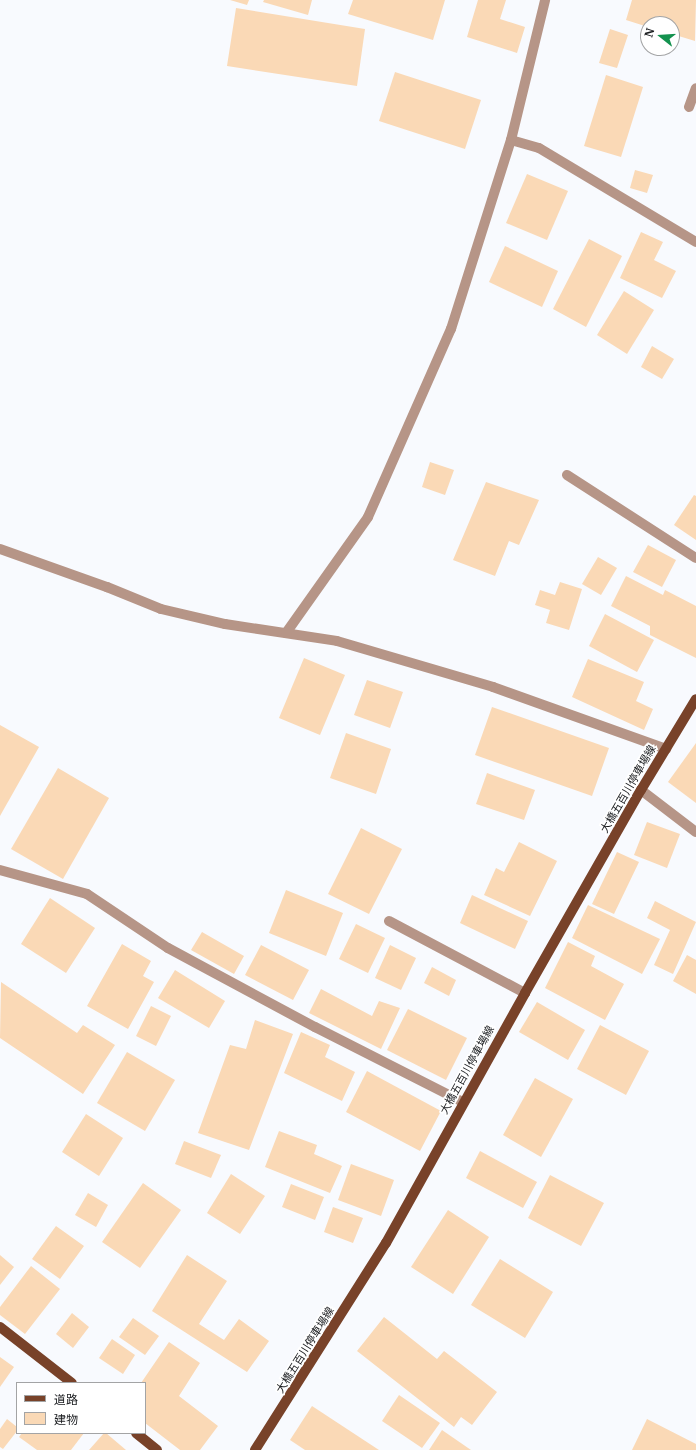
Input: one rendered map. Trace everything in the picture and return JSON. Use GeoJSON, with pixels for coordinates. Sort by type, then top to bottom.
{"type":"FeatureCollection","features":[{"type":"Feature","properties":{"kind":"main road","name":"大橋五百川停車場線"},"geometry":{"type":"LineString","coordinates":[[255,1450],[386,1243],[463,1102],[525,993],[641,790],[696,699]]}},
{"type":"Feature","properties":{"kind":"main road"},"geometry":{"type":"LineString","coordinates":[[0,1327],[71,1382]]}},
{"type":"Feature","properties":{"kind":"main road"},"geometry":{"type":"LineString","coordinates":[[137,1434],[157,1450]]}},
{"type":"Feature","properties":{"kind":"street"},"geometry":{"type":"LineString","coordinates":[[286,633],[368,517],[451,329],[511,140],[545,0]]}},
{"type":"Feature","properties":{"kind":"street"},"geometry":{"type":"LineString","coordinates":[[689,107],[696,88]]}},
{"type":"Feature","properties":{"kind":"street"},"geometry":{"type":"LineString","coordinates":[[511,140],[539,148],[696,242]]}},
{"type":"Feature","properties":{"kind":"street"},"geometry":{"type":"LineString","coordinates":[[567,475],[696,558]]}},
{"type":"Feature","properties":{"kind":"street"},"geometry":{"type":"LineString","coordinates":[[0,549],[106,587],[161,609],[225,624],[338,641],[493,687],[666,749]]}},
{"type":"Feature","properties":{"kind":"street"},"geometry":{"type":"LineString","coordinates":[[641,790],[696,832]]}},
{"type":"Feature","properties":{"kind":"street"},"geometry":{"type":"LineString","coordinates":[[0,870],[87,894],[168,948],[315,1027],[463,1102]]}},
{"type":"Feature","properties":{"kind":"street"},"geometry":{"type":"LineString","coordinates":[[389,921],[525,993]]}},
{"type":"Feature","properties":{"kind":"building"},"geometry":{"type":"Polygon","coordinates":[[[230,0],[249,0],[247,5],[230,0]]]}},
{"type":"Feature","properties":{"kind":"building"},"geometry":{"type":"Polygon","coordinates":[[[264,0],[312,0],[308,15],[263,2],[264,0]]]}},
{"type":"Feature","properties":{"kind":"building"},"geometry":{"type":"Polygon","coordinates":[[[353,0],[445,0],[433,40],[348,14],[353,0]]]}},
{"type":"Feature","properties":{"kind":"building"},"geometry":{"type":"Polygon","coordinates":[[[478,0],[506,0],[500,19],[525,27],[517,53],[467,37],[478,0]]]}},
{"type":"Feature","properties":{"kind":"building"},"geometry":{"type":"Polygon","coordinates":[[[632,0],[696,0],[695,41],[680,36],[680,16],[640,16],[640,24],[626,20],[632,0]]]}},
{"type":"Feature","properties":{"kind":"building"},"geometry":{"type":"Polygon","coordinates":[[[236,8],[365,29],[357,86],[227,66],[236,8]]]}},
{"type":"Feature","properties":{"kind":"building"},"geometry":{"type":"Polygon","coordinates":[[[610,29],[628,35],[617,68],[599,63],[610,29]]]}},
{"type":"Feature","properties":{"kind":"building"},"geometry":{"type":"Polygon","coordinates":[[[395,72],[481,100],[465,149],[379,121],[395,72]]]}},
{"type":"Feature","properties":{"kind":"building"},"geometry":{"type":"Polygon","coordinates":[[[606,75],[643,87],[621,157],[584,146],[606,75]]]}},
{"type":"Feature","properties":{"kind":"building"},"geometry":{"type":"Polygon","coordinates":[[[635,170],[653,175],[647,193],[630,188],[635,170]]]}},
{"type":"Feature","properties":{"kind":"building"},"geometry":{"type":"Polygon","coordinates":[[[527,174],[568,191],[547,240],[506,223],[527,174]]]}},
{"type":"Feature","properties":{"kind":"building"},"geometry":{"type":"Polygon","coordinates":[[[641,232],[663,242],[654,260],[676,271],[662,298],[620,278],[641,232]]]}},
{"type":"Feature","properties":{"kind":"building"},"geometry":{"type":"Polygon","coordinates":[[[589,239],[622,256],[586,327],[553,309],[589,239]]]}},
{"type":"Feature","properties":{"kind":"building"},"geometry":{"type":"Polygon","coordinates":[[[505,246],[558,271],[542,307],[489,282],[505,246]]]}},
{"type":"Feature","properties":{"kind":"building"},"geometry":{"type":"Polygon","coordinates":[[[624,291],[654,310],[627,354],[597,335],[624,291]]]}},
{"type":"Feature","properties":{"kind":"building"},"geometry":{"type":"Polygon","coordinates":[[[652,346],[674,359],[662,379],[641,367],[652,346]]]}},
{"type":"Feature","properties":{"kind":"building"},"geometry":{"type":"Polygon","coordinates":[[[430,462],[454,470],[445,495],[422,487],[430,462]]]}},
{"type":"Feature","properties":{"kind":"building"},"geometry":{"type":"Polygon","coordinates":[[[486,482],[539,500],[519,545],[509,541],[495,576],[453,560],[486,482]]]}},
{"type":"Feature","properties":{"kind":"building"},"geometry":{"type":"Polygon","coordinates":[[[694,495],[696,496],[696,540],[674,525],[694,495]]]}},
{"type":"Feature","properties":{"kind":"building"},"geometry":{"type":"Polygon","coordinates":[[[648,545],[676,560],[662,587],[633,572],[648,545]]]}},
{"type":"Feature","properties":{"kind":"building"},"geometry":{"type":"Polygon","coordinates":[[[598,557],[617,568],[601,595],[582,584],[598,557]]]}},
{"type":"Feature","properties":{"kind":"building"},"geometry":{"type":"Polygon","coordinates":[[[626,576],[663,595],[665,590],[696,606],[696,658],[650,635],[650,626],[611,606],[626,576]]]}},
{"type":"Feature","properties":{"kind":"building"},"geometry":{"type":"Polygon","coordinates":[[[560,582],[582,589],[569,630],[546,623],[550,610],[535,605],[540,590],[555,595],[560,582]]]}},
{"type":"Feature","properties":{"kind":"building"},"geometry":{"type":"Polygon","coordinates":[[[605,614],[654,640],[637,672],[589,646],[605,614]]]}},
{"type":"Feature","properties":{"kind":"building"},"geometry":{"type":"Polygon","coordinates":[[[304,658],[345,675],[320,735],[279,718],[304,658]]]}},
{"type":"Feature","properties":{"kind":"building"},"geometry":{"type":"Polygon","coordinates":[[[588,659],[644,682],[636,701],[653,709],[644,730],[572,697],[588,659]]]}},
{"type":"Feature","properties":{"kind":"building"},"geometry":{"type":"Polygon","coordinates":[[[367,680],[403,692],[390,728],[354,715],[367,680]]]}},
{"type":"Feature","properties":{"kind":"building"},"geometry":{"type":"Polygon","coordinates":[[[492,707],[609,748],[592,796],[475,755],[492,707]]]}},
{"type":"Feature","properties":{"kind":"building"},"geometry":{"type":"Polygon","coordinates":[[[0,725],[39,747],[0,816],[0,725]]]}},
{"type":"Feature","properties":{"kind":"building"},"geometry":{"type":"Polygon","coordinates":[[[346,733],[391,749],[376,794],[330,778],[346,733]]]}},
{"type":"Feature","properties":{"kind":"building"},"geometry":{"type":"Polygon","coordinates":[[[696,743],[696,803],[668,782],[696,743]]]}},
{"type":"Feature","properties":{"kind":"building"},"geometry":{"type":"Polygon","coordinates":[[[58,768],[109,798],[63,879],[11,849],[58,768]]]}},
{"type":"Feature","properties":{"kind":"building"},"geometry":{"type":"Polygon","coordinates":[[[487,773],[535,790],[524,820],[476,804],[487,773]]]}},
{"type":"Feature","properties":{"kind":"building"},"geometry":{"type":"Polygon","coordinates":[[[647,822],[680,834],[667,868],[634,855],[647,822]]]}},
{"type":"Feature","properties":{"kind":"building"},"geometry":{"type":"Polygon","coordinates":[[[361,828],[402,849],[369,914],[328,894],[361,828]]]}},
{"type":"Feature","properties":{"kind":"building"},"geometry":{"type":"Polygon","coordinates":[[[519,842],[557,861],[530,916],[484,895],[496,868],[504,872],[519,842]]]}},
{"type":"Feature","properties":{"kind":"building"},"geometry":{"type":"Polygon","coordinates":[[[617,852],[639,862],[614,914],[592,904],[617,852]]]}},
{"type":"Feature","properties":{"kind":"building"},"geometry":{"type":"Polygon","coordinates":[[[286,890],[343,913],[326,956],[269,933],[286,890]]]}},
{"type":"Feature","properties":{"kind":"building"},"geometry":{"type":"Polygon","coordinates":[[[472,895],[528,921],[515,949],[460,923],[472,895]]]}},
{"type":"Feature","properties":{"kind":"building"},"geometry":{"type":"Polygon","coordinates":[[[50,898],[95,928],[66,973],[21,944],[50,898]]]}},
{"type":"Feature","properties":{"kind":"building"},"geometry":{"type":"Polygon","coordinates":[[[655,901],[696,922],[673,974],[654,965],[670,930],[647,918],[655,901]]]}},
{"type":"Feature","properties":{"kind":"building"},"geometry":{"type":"Polygon","coordinates":[[[588,905],[660,939],[642,974],[572,938],[588,905]]]}},
{"type":"Feature","properties":{"kind":"building"},"geometry":{"type":"Polygon","coordinates":[[[356,924],[385,938],[368,973],[339,959],[356,924]]]}},
{"type":"Feature","properties":{"kind":"building"},"geometry":{"type":"Polygon","coordinates":[[[202,932],[244,956],[234,974],[191,950],[202,932]]]}},
{"type":"Feature","properties":{"kind":"building"},"geometry":{"type":"Polygon","coordinates":[[[568,942],[595,956],[591,966],[624,984],[605,1020],[545,988],[568,942]]]}},
{"type":"Feature","properties":{"kind":"building"},"geometry":{"type":"Polygon","coordinates":[[[122,944],[151,961],[143,976],[154,982],[128,1029],[87,1006],[122,944]]]}},
{"type":"Feature","properties":{"kind":"building"},"geometry":{"type":"Polygon","coordinates":[[[261,945],[309,970],[293,1000],[245,975],[261,945]]]}},
{"type":"Feature","properties":{"kind":"building"},"geometry":{"type":"Polygon","coordinates":[[[390,945],[416,958],[401,990],[375,978],[390,945]]]}},
{"type":"Feature","properties":{"kind":"building"},"geometry":{"type":"Polygon","coordinates":[[[687,955],[696,960],[696,994],[673,981],[687,955]]]}},
{"type":"Feature","properties":{"kind":"building"},"geometry":{"type":"Polygon","coordinates":[[[432,967],[456,980],[449,996],[424,983],[432,967]]]}},
{"type":"Feature","properties":{"kind":"building"},"geometry":{"type":"Polygon","coordinates":[[[175,970],[225,1001],[209,1028],[158,998],[175,970]]]}},
{"type":"Feature","properties":{"kind":"building"},"geometry":{"type":"Polygon","coordinates":[[[1,982],[77,1033],[83,1025],[115,1045],[83,1094],[0,1038],[1,982]]]}},
{"type":"Feature","properties":{"kind":"building"},"geometry":{"type":"Polygon","coordinates":[[[321,989],[372,1016],[379,1001],[400,1008],[381,1049],[309,1013],[321,989]]]}},
{"type":"Feature","properties":{"kind":"building"},"geometry":{"type":"Polygon","coordinates":[[[537,1002],[585,1030],[568,1060],[519,1032],[537,1002]]]}},
{"type":"Feature","properties":{"kind":"building"},"geometry":{"type":"Polygon","coordinates":[[[151,1006],[171,1016],[156,1046],[136,1036],[151,1006]]]}},
{"type":"Feature","properties":{"kind":"building"},"geometry":{"type":"Polygon","coordinates":[[[408,1009],[467,1038],[446,1080],[387,1050],[408,1009]]]}},
{"type":"Feature","properties":{"kind":"building"},"geometry":{"type":"Polygon","coordinates":[[[255,1020],[293,1034],[249,1150],[198,1133],[230,1045],[246,1049],[255,1020]]]}},
{"type":"Feature","properties":{"kind":"building"},"geometry":{"type":"Polygon","coordinates":[[[600,1025],[649,1051],[626,1095],[577,1069],[600,1025]]]}},
{"type":"Feature","properties":{"kind":"building"},"geometry":{"type":"Polygon","coordinates":[[[301,1032],[330,1045],[325,1057],[355,1072],[342,1101],[284,1073],[301,1032]]]}},
{"type":"Feature","properties":{"kind":"building"},"geometry":{"type":"Polygon","coordinates":[[[127,1052],[175,1080],[145,1131],[97,1103],[127,1052]]]}},
{"type":"Feature","properties":{"kind":"building"},"geometry":{"type":"Polygon","coordinates":[[[367,1071],[441,1111],[420,1151],[346,1112],[367,1071]]]}},
{"type":"Feature","properties":{"kind":"building"},"geometry":{"type":"Polygon","coordinates":[[[535,1078],[573,1099],[541,1157],[503,1135],[535,1078]]]}},
{"type":"Feature","properties":{"kind":"building"},"geometry":{"type":"Polygon","coordinates":[[[86,1114],[123,1138],[99,1176],[62,1152],[86,1114]]]}},
{"type":"Feature","properties":{"kind":"building"},"geometry":{"type":"Polygon","coordinates":[[[279,1131],[317,1145],[314,1154],[342,1166],[330,1193],[265,1167],[279,1131]]]}},
{"type":"Feature","properties":{"kind":"building"},"geometry":{"type":"Polygon","coordinates":[[[184,1141],[221,1155],[211,1178],[175,1164],[184,1141]]]}},
{"type":"Feature","properties":{"kind":"building"},"geometry":{"type":"Polygon","coordinates":[[[480,1151],[537,1182],[523,1208],[466,1178],[480,1151]]]}},
{"type":"Feature","properties":{"kind":"building"},"geometry":{"type":"Polygon","coordinates":[[[351,1164],[394,1180],[381,1216],[338,1200],[351,1164]]]}},
{"type":"Feature","properties":{"kind":"building"},"geometry":{"type":"Polygon","coordinates":[[[231,1174],[265,1196],[240,1234],[207,1213],[231,1174]]]}},
{"type":"Feature","properties":{"kind":"building"},"geometry":{"type":"Polygon","coordinates":[[[550,1175],[604,1203],[581,1246],[528,1218],[550,1175]]]}},
{"type":"Feature","properties":{"kind":"building"},"geometry":{"type":"Polygon","coordinates":[[[143,1183],[181,1210],[140,1268],[102,1242],[143,1183]]]}},
{"type":"Feature","properties":{"kind":"building"},"geometry":{"type":"Polygon","coordinates":[[[291,1184],[324,1197],[315,1220],[282,1207],[291,1184]]]}},
{"type":"Feature","properties":{"kind":"building"},"geometry":{"type":"Polygon","coordinates":[[[88,1193],[108,1205],[96,1227],[75,1215],[88,1193]]]}},
{"type":"Feature","properties":{"kind":"building"},"geometry":{"type":"Polygon","coordinates":[[[333,1207],[363,1218],[353,1243],[324,1232],[333,1207]]]}},
{"type":"Feature","properties":{"kind":"building"},"geometry":{"type":"Polygon","coordinates":[[[448,1210],[489,1237],[453,1294],[411,1267],[448,1210]]]}},
{"type":"Feature","properties":{"kind":"building"},"geometry":{"type":"Polygon","coordinates":[[[56,1226],[84,1246],[60,1279],[32,1259],[56,1226]]]}},
{"type":"Feature","properties":{"kind":"building"},"geometry":{"type":"Polygon","coordinates":[[[0,1255],[14,1267],[0,1285],[0,1255]]]}},
{"type":"Feature","properties":{"kind":"building"},"geometry":{"type":"Polygon","coordinates":[[[187,1255],[227,1281],[199,1324],[224,1340],[239,1319],[269,1341],[247,1372],[152,1311],[187,1255]]]}},
{"type":"Feature","properties":{"kind":"building"},"geometry":{"type":"Polygon","coordinates":[[[500,1259],[553,1292],[525,1338],[471,1305],[500,1259]]]}},
{"type":"Feature","properties":{"kind":"building"},"geometry":{"type":"Polygon","coordinates":[[[31,1266],[60,1289],[25,1334],[0,1315],[0,1307],[31,1266]]]}},
{"type":"Feature","properties":{"kind":"building"},"geometry":{"type":"Polygon","coordinates":[[[72,1313],[89,1327],[73,1348],[56,1334],[72,1313]]]}},
{"type":"Feature","properties":{"kind":"building"},"geometry":{"type":"Polygon","coordinates":[[[384,1317],[437,1359],[444,1351],[497,1392],[472,1425],[461,1417],[454,1427],[357,1351],[384,1317]]]}},
{"type":"Feature","properties":{"kind":"building"},"geometry":{"type":"Polygon","coordinates":[[[133,1318],[159,1336],[145,1355],[119,1337],[133,1318]]]}},
{"type":"Feature","properties":{"kind":"building"},"geometry":{"type":"Polygon","coordinates":[[[112,1339],[135,1355],[123,1374],[99,1358],[112,1339]]]}},
{"type":"Feature","properties":{"kind":"building"},"geometry":{"type":"Polygon","coordinates":[[[169,1342],[200,1363],[179,1396],[218,1426],[200,1450],[180,1450],[146,1424],[146,1382],[142,1382],[169,1342]]]}},
{"type":"Feature","properties":{"kind":"building"},"geometry":{"type":"Polygon","coordinates":[[[0,1357],[14,1367],[0,1387],[0,1357]]]}},
{"type":"Feature","properties":{"kind":"building"},"geometry":{"type":"Polygon","coordinates":[[[399,1395],[440,1423],[422,1448],[382,1421],[399,1395]]]}},
{"type":"Feature","properties":{"kind":"building"},"geometry":{"type":"Polygon","coordinates":[[[312,1406],[379,1450],[305,1450],[290,1440],[312,1406]]]}},
{"type":"Feature","properties":{"kind":"building"},"geometry":{"type":"Polygon","coordinates":[[[7,1419],[16,1426],[16,1432],[3,1449],[0,1447],[0,1429],[7,1419]]]}},
{"type":"Feature","properties":{"kind":"building"},"geometry":{"type":"Polygon","coordinates":[[[647,1419],[696,1444],[696,1450],[632,1450],[647,1419]]]}},
{"type":"Feature","properties":{"kind":"building"},"geometry":{"type":"Polygon","coordinates":[[[442,1430],[471,1450],[429,1450],[442,1430]]]}},
{"type":"Feature","properties":{"kind":"building"},"geometry":{"type":"Polygon","coordinates":[[[21,1434],[83,1434],[71,1450],[37,1450],[19,1437],[21,1434]]]}},
{"type":"Feature","properties":{"kind":"building"},"geometry":{"type":"Polygon","coordinates":[[[103,1434],[107,1434],[126,1450],[89,1450],[103,1434]]]}}]}
